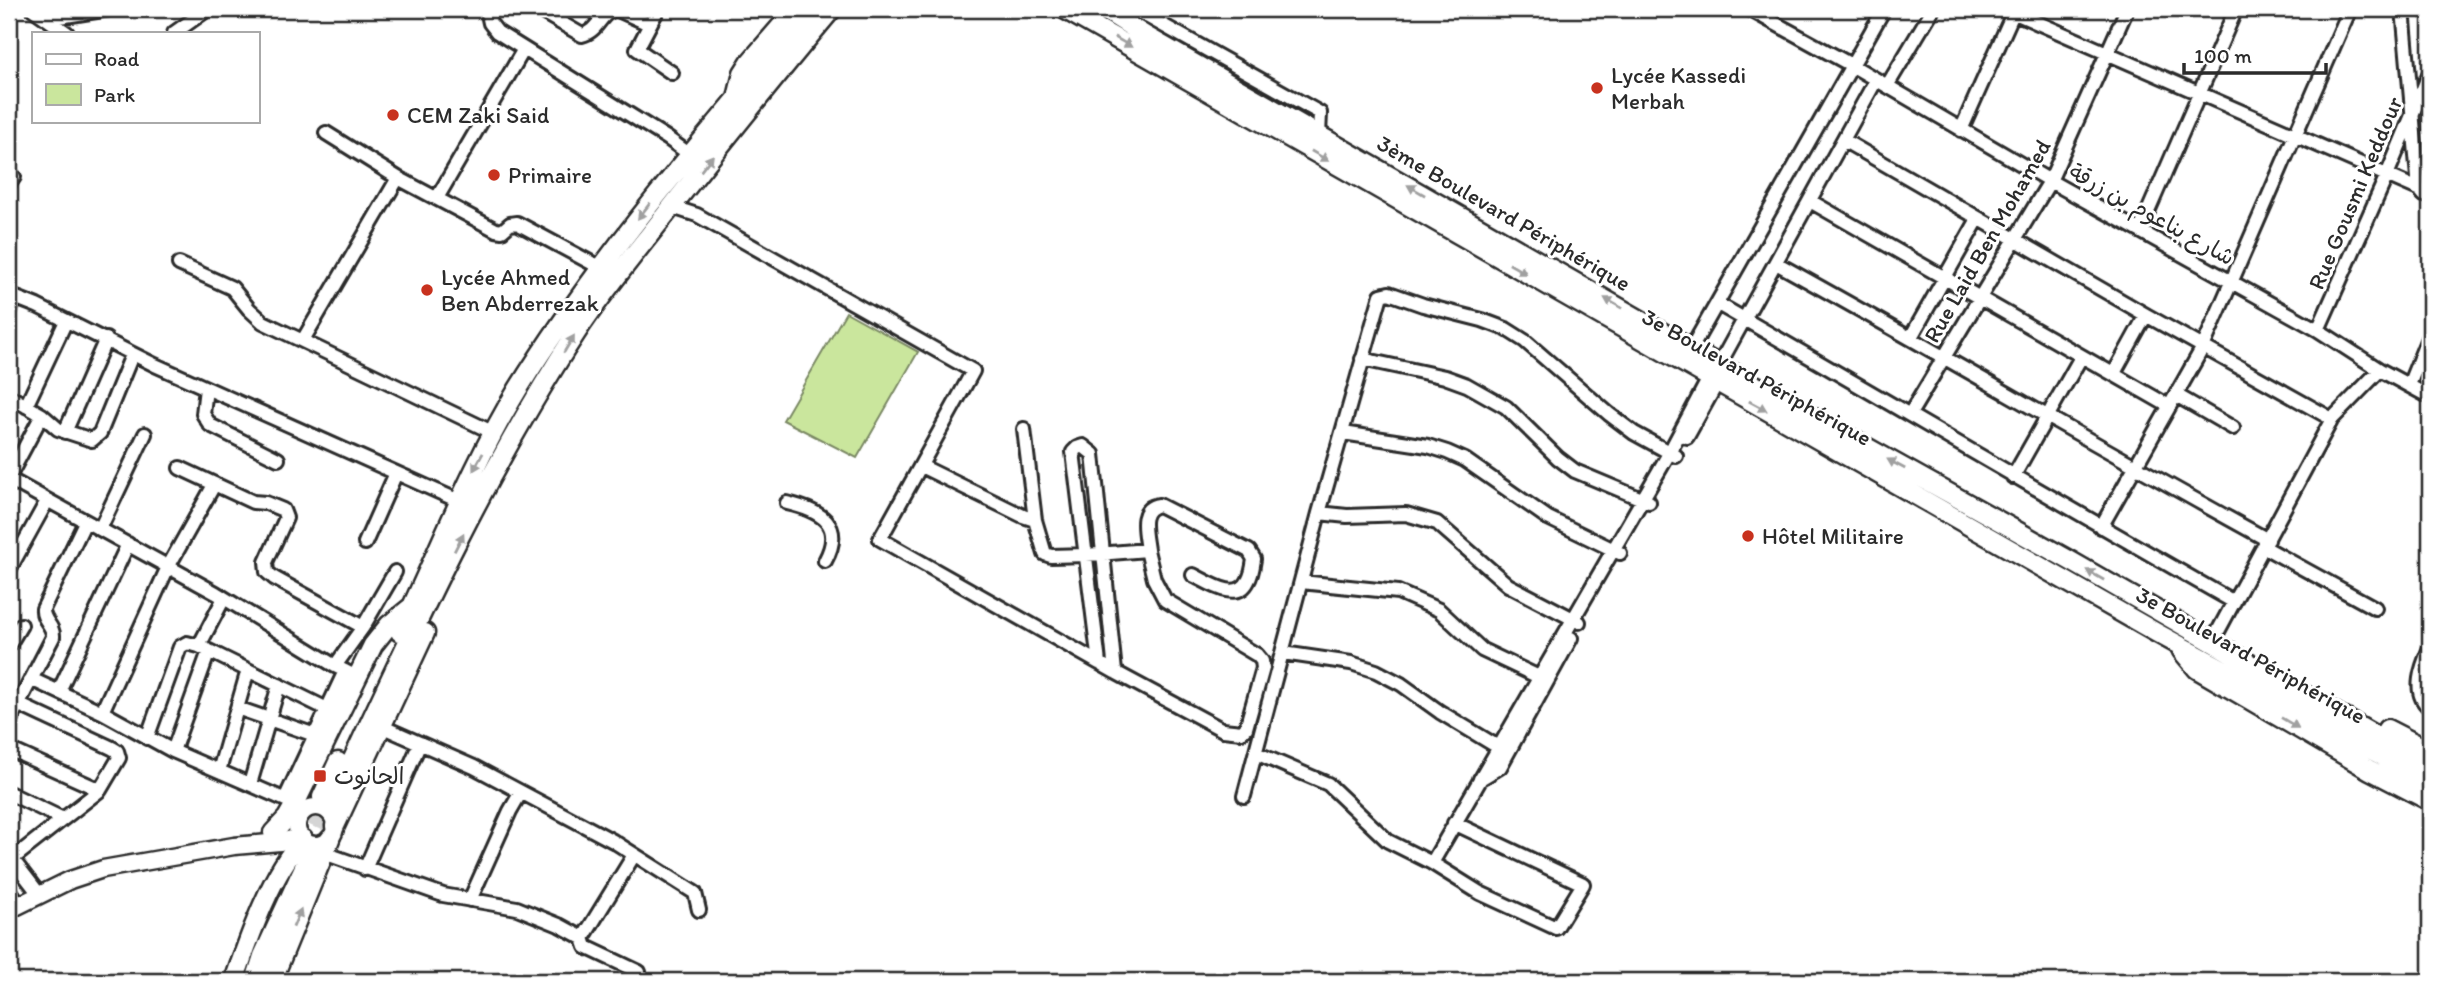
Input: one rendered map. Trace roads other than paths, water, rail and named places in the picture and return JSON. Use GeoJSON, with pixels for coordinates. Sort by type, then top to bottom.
{"type":"FeatureCollection","features":[{"type":"Feature","properties":{"kind":"highway"},"geometry":{"type":"LineString","coordinates":[[742,105],[743,73],[796,9]]}},
{"type":"Feature","properties":{"kind":"highway"},"geometry":{"type":"LineString","coordinates":[[813,9],[742,105],[672,207],[594,305],[520,422],[327,799],[459,501],[517,391],[562,322],[688,154],[742,105],[832,9]]}},
{"type":"Feature","properties":{"kind":"highway"},"geometry":{"type":"LineString","coordinates":[[742,105],[768,98],[846,9]]}},
{"type":"Feature","properties":{"kind":"highway","name":"3e Boulevard Périphérique"},"geometry":{"type":"LineString","coordinates":[[1063,9],[1687,356]]}},
{"type":"Feature","properties":{"kind":"highway","name":"3ème Boulevard Périphérique"},"geometry":{"type":"LineString","coordinates":[[1103,9],[1154,22],[1319,135],[1687,356],[1714,376],[1792,415],[2186,628],[2430,767]]}},
{"type":"Feature","properties":{"kind":"highway","name":"3e Boulevard Périphérique"},"geometry":{"type":"LineString","coordinates":[[1792,415],[2175,643],[2430,782]]}},
{"type":"Feature","properties":{"kind":"highway"},"geometry":{"type":"LineString","coordinates":[[234,981],[254,924],[302,834],[383,727],[431,620],[440,578]]}},
{"type":"Feature","properties":{"kind":"highway"},"geometry":{"type":"LineString","coordinates":[[255,981],[302,834],[345,671],[381,634],[410,612]]}},
{"type":"Feature","properties":{"kind":"highway"},"geometry":{"type":"LineString","coordinates":[[243,981],[361,688],[394,631],[410,612]]}},
{"type":"Feature","properties":{"kind":"highway"},"geometry":{"type":"LineString","coordinates":[[2186,628],[2227,637],[2430,751]]}},
{"type":"Feature","properties":{"kind":"highway"},"geometry":{"type":"LineString","coordinates":[[2175,643],[2197,669],[2370,770],[2430,801]]}},
{"type":"Feature","properties":{"kind":"highway"},"geometry":{"type":"LineString","coordinates":[[272,981],[302,834]]}},
{"type":"Feature","properties":{"kind":"main road"},"geometry":{"type":"LineString","coordinates":[[14,907],[70,880],[103,869],[302,834]]}},
{"type":"Feature","properties":{"kind":"street"},"geometry":{"type":"LineString","coordinates":[[39,13],[59,17],[109,9]]}},
{"type":"Feature","properties":{"kind":"street"},"geometry":{"type":"LineString","coordinates":[[175,32],[208,9]]}},
{"type":"Feature","properties":{"kind":"street"},"geometry":{"type":"LineString","coordinates":[[487,9],[494,29],[688,154]]}},
{"type":"Feature","properties":{"kind":"street"},"geometry":{"type":"LineString","coordinates":[[537,9],[578,34],[591,32],[604,15],[616,9],[649,24]]}},
{"type":"Feature","properties":{"kind":"street"},"geometry":{"type":"LineString","coordinates":[[658,9],[637,50],[672,73]]}},
{"type":"Feature","properties":{"kind":"street"},"geometry":{"type":"LineString","coordinates":[[1134,9],[1154,22]]}},
{"type":"Feature","properties":{"kind":"street","name":"شارع بناعوم بن زرقة"},"geometry":{"type":"LineString","coordinates":[[1749,9],[2318,330],[2380,370],[2430,397]]}},
{"type":"Feature","properties":{"kind":"street"},"geometry":{"type":"LineString","coordinates":[[1687,356],[1884,9]]}},
{"type":"Feature","properties":{"kind":"street"},"geometry":{"type":"LineString","coordinates":[[1432,863],[1480,779],[1503,750],[1646,500],[1843,140],[1933,9]]}},
{"type":"Feature","properties":{"kind":"street","name":"Rue Laid Ben Mohamed"},"geometry":{"type":"LineString","coordinates":[[1910,414],[2050,181],[2127,9]]}},
{"type":"Feature","properties":{"kind":"street"},"geometry":{"type":"LineString","coordinates":[[2140,230],[2236,9]]}},
{"type":"Feature","properties":{"kind":"street"},"geometry":{"type":"LineString","coordinates":[[2101,527],[2203,347],[2350,9]]}},
{"type":"Feature","properties":{"kind":"street"},"geometry":{"type":"LineString","coordinates":[[2403,9],[2413,111],[2425,192],[2430,202]]}},
{"type":"Feature","properties":{"kind":"street"},"geometry":{"type":"LineString","coordinates":[[1961,130],[2011,10],[2425,192]]}},
{"type":"Feature","properties":{"kind":"street"},"geometry":{"type":"LineString","coordinates":[[39,13],[66,32]]}},
{"type":"Feature","properties":{"kind":"street"},"geometry":{"type":"LineString","coordinates":[[437,198],[524,49]]}},
{"type":"Feature","properties":{"kind":"street","name":"Rue Gousmi Keddour"},"geometry":{"type":"LineString","coordinates":[[2318,330],[2430,72]]}},
{"type":"Feature","properties":{"kind":"street"},"geometry":{"type":"LineString","coordinates":[[326,133],[398,178],[499,231],[517,223],[601,268]]}},
{"type":"Feature","properties":{"kind":"street"},"geometry":{"type":"LineString","coordinates":[[1843,140],[2332,419]]}},
{"type":"Feature","properties":{"kind":"street"},"geometry":{"type":"LineString","coordinates":[[303,340],[398,178]]}},
{"type":"Feature","properties":{"kind":"street"},"geometry":{"type":"LineString","coordinates":[[1810,201],[2081,357],[2232,428]]}},
{"type":"Feature","properties":{"kind":"street"},"geometry":{"type":"LineString","coordinates":[[672,207],[697,215],[973,371],[880,538],[1115,672],[1223,730],[1242,732],[1246,728],[1263,668],[1262,661],[1257,655],[1165,600],[1154,579],[1147,550],[1144,518],[1146,510],[1152,506],[1159,505],[1249,551],[1254,559],[1248,583],[1238,591],[1227,591],[1193,575]]}},
{"type":"Feature","properties":{"kind":"street"},"geometry":{"type":"LineString","coordinates":[[1911,338],[1978,219]]}},
{"type":"Feature","properties":{"kind":"street"},"geometry":{"type":"LineString","coordinates":[[1776,263],[2048,415],[2375,608]]}},
{"type":"Feature","properties":{"kind":"street"},"geometry":{"type":"LineString","coordinates":[[180,264],[226,284],[263,322],[494,433]]}},
{"type":"Feature","properties":{"kind":"street"},"geometry":{"type":"LineString","coordinates":[[1244,796],[1319,513],[1381,295],[1389,293],[1506,329],[1525,341],[1633,433],[1672,454]]}},
{"type":"Feature","properties":{"kind":"street"},"geometry":{"type":"LineString","coordinates":[[9,313],[12,296],[106,339],[132,355],[459,501]]}},
{"type":"Feature","properties":{"kind":"street"},"geometry":{"type":"LineString","coordinates":[[1718,304],[1910,414],[2013,477],[2234,602]]}},
{"type":"Feature","properties":{"kind":"street"},"geometry":{"type":"LineString","coordinates":[[2113,373],[2146,315]]}},
{"type":"Feature","properties":{"kind":"street"},"geometry":{"type":"LineString","coordinates":[[26,406],[66,320]]}},
{"type":"Feature","properties":{"kind":"street"},"geometry":{"type":"LineString","coordinates":[[2409,385],[2430,333]]}},
{"type":"Feature","properties":{"kind":"street"},"geometry":{"type":"LineString","coordinates":[[65,432],[106,339]]}},
{"type":"Feature","properties":{"kind":"street"},"geometry":{"type":"LineString","coordinates":[[10,402],[26,406],[42,415],[58,429],[89,440],[98,436],[132,355]]}},
{"type":"Feature","properties":{"kind":"street"},"geometry":{"type":"LineString","coordinates":[[2013,477],[2081,357]]}},
{"type":"Feature","properties":{"kind":"street"},"geometry":{"type":"LineString","coordinates":[[1362,359],[1445,376],[1467,385],[1506,407],[1575,471],[1646,500]]}},
{"type":"Feature","properties":{"kind":"street"},"geometry":{"type":"LineString","coordinates":[[2216,635],[2332,419],[2380,370]]}},
{"type":"Feature","properties":{"kind":"street"},"geometry":{"type":"LineString","coordinates":[[205,388],[203,414],[210,425],[278,459]]}},
{"type":"Feature","properties":{"kind":"street"},"geometry":{"type":"LineString","coordinates":[[42,415],[9,478],[169,566],[345,671]]}},
{"type":"Feature","properties":{"kind":"street"},"geometry":{"type":"LineString","coordinates":[[1024,429],[1035,520],[1045,554],[1086,555],[1147,550]]}},
{"type":"Feature","properties":{"kind":"street"},"geometry":{"type":"LineString","coordinates":[[1343,433],[1428,446],[1447,452],[1465,460],[1548,518],[1616,551]]}},
{"type":"Feature","properties":{"kind":"street"},"geometry":{"type":"LineString","coordinates":[[100,529],[145,434]]}},
{"type":"Feature","properties":{"kind":"street"},"geometry":{"type":"LineString","coordinates":[[1099,663],[1073,453],[1083,446],[1093,454],[1115,672]]}},
{"type":"Feature","properties":{"kind":"street"},"geometry":{"type":"LineString","coordinates":[[921,466],[1035,520]]}},
{"type":"Feature","properties":{"kind":"street"},"geometry":{"type":"LineString","coordinates":[[180,468],[253,502],[266,503],[283,510],[286,518],[266,562],[267,572],[363,627]]}},
{"type":"Feature","properties":{"kind":"street"},"geometry":{"type":"LineString","coordinates":[[365,543],[396,473]]}},
{"type":"Feature","properties":{"kind":"street"},"geometry":{"type":"LineString","coordinates":[[102,712],[169,566],[214,485]]}},
{"type":"Feature","properties":{"kind":"street"},"geometry":{"type":"LineString","coordinates":[[9,570],[47,501]]}},
{"type":"Feature","properties":{"kind":"street"},"geometry":{"type":"LineString","coordinates":[[787,503],[815,513],[829,523],[833,541],[825,561]]}},
{"type":"Feature","properties":{"kind":"street"},"geometry":{"type":"LineString","coordinates":[[1319,513],[1347,516],[1406,514],[1437,523],[1508,585],[1576,620]]}},
{"type":"Feature","properties":{"kind":"street"},"geometry":{"type":"LineString","coordinates":[[9,722],[13,702],[32,679],[53,636],[53,629],[43,617],[43,610],[85,522]]}},
{"type":"Feature","properties":{"kind":"street"},"geometry":{"type":"LineString","coordinates":[[59,691],[128,544]]}},
{"type":"Feature","properties":{"kind":"street"},"geometry":{"type":"LineString","coordinates":[[302,834],[315,735],[363,627],[395,572]]}},
{"type":"Feature","properties":{"kind":"street"},"geometry":{"type":"LineString","coordinates":[[1301,582],[1398,592],[1439,610],[1482,650],[1542,679]]}},
{"type":"Feature","properties":{"kind":"street"},"geometry":{"type":"LineString","coordinates":[[173,751],[204,649],[224,598]]}},
{"type":"Feature","properties":{"kind":"street"},"geometry":{"type":"LineString","coordinates":[[9,645],[21,625]]}},
{"type":"Feature","properties":{"kind":"street"},"geometry":{"type":"LineString","coordinates":[[147,738],[180,647],[187,643],[327,709]]}},
{"type":"Feature","properties":{"kind":"street"},"geometry":{"type":"LineString","coordinates":[[2430,648],[2422,665],[2420,680],[2422,698],[2430,708]]}},
{"type":"Feature","properties":{"kind":"street"},"geometry":{"type":"LineString","coordinates":[[1283,653],[1351,663],[1376,671],[1503,750]]}},
{"type":"Feature","properties":{"kind":"street"},"geometry":{"type":"LineString","coordinates":[[219,771],[247,670]]}},
{"type":"Feature","properties":{"kind":"street"},"geometry":{"type":"LineString","coordinates":[[32,679],[102,712],[173,751],[250,784],[302,834],[365,869],[443,895],[517,908],[559,925],[583,938],[586,947],[639,972]]}},
{"type":"Feature","properties":{"kind":"street"},"geometry":{"type":"LineString","coordinates":[[250,784],[279,685]]}},
{"type":"Feature","properties":{"kind":"street"},"geometry":{"type":"LineString","coordinates":[[13,702],[117,751],[119,758],[100,790],[10,859],[39,894]]}},
{"type":"Feature","properties":{"kind":"street"},"geometry":{"type":"LineString","coordinates":[[237,708],[315,735]]}},
{"type":"Feature","properties":{"kind":"street"},"geometry":{"type":"LineString","coordinates":[[383,727],[474,767],[613,841],[695,892],[699,910]]}},
{"type":"Feature","properties":{"kind":"street"},"geometry":{"type":"LineString","coordinates":[[365,869],[420,743]]}},
{"type":"Feature","properties":{"kind":"street"},"geometry":{"type":"LineString","coordinates":[[9,749],[100,790]]}},
{"type":"Feature","properties":{"kind":"street"},"geometry":{"type":"LineString","coordinates":[[1256,753],[1328,784],[1388,841],[1432,863],[1480,893],[1556,928],[1583,884],[1454,823]]}},
{"type":"Feature","properties":{"kind":"street"},"geometry":{"type":"LineString","coordinates":[[470,900],[521,792]]}},
{"type":"Feature","properties":{"kind":"street"},"geometry":{"type":"LineString","coordinates":[[9,793],[63,819]]}},
{"type":"Feature","properties":{"kind":"street"},"geometry":{"type":"LineString","coordinates":[[583,938],[634,855]]}},
{"type":"Feature","properties":{"kind":"street"},"geometry":{"type":"LineString","coordinates":[[9,889],[14,907]]}},
{"type":"Feature","properties":{"kind":"tunnel"},"geometry":{"type":"LineString","coordinates":[[297,849],[322,797]]}},
{"type":"Feature","properties":{"kind":"tunnel"},"geometry":{"type":"LineString","coordinates":[[310,854],[333,802]]}},
{"type":"Feature","properties":{"kind":"place","name":"Lycée Kassedi Merbah"},"geometry":{"type":"Point","coordinates":[1597,88]}},
{"type":"Feature","properties":{"kind":"place","name":"CEM Zaki Said"},"geometry":{"type":"Point","coordinates":[393,115]}},
{"type":"Feature","properties":{"kind":"place","name":"Primaire"},"geometry":{"type":"Point","coordinates":[494,175]}},
{"type":"Feature","properties":{"kind":"place","name":"Lycée Ahmed Ben Abderrezak"},"geometry":{"type":"Point","coordinates":[427,290]}},
{"type":"Feature","properties":{"kind":"place","name":"Hôtel Militaire"},"geometry":{"type":"Point","coordinates":[1748,536]}},
{"type":"Feature","properties":{"kind":"place","name":"الحانوت"},"geometry":{"type":"Point","coordinates":[320,776]}}]}
